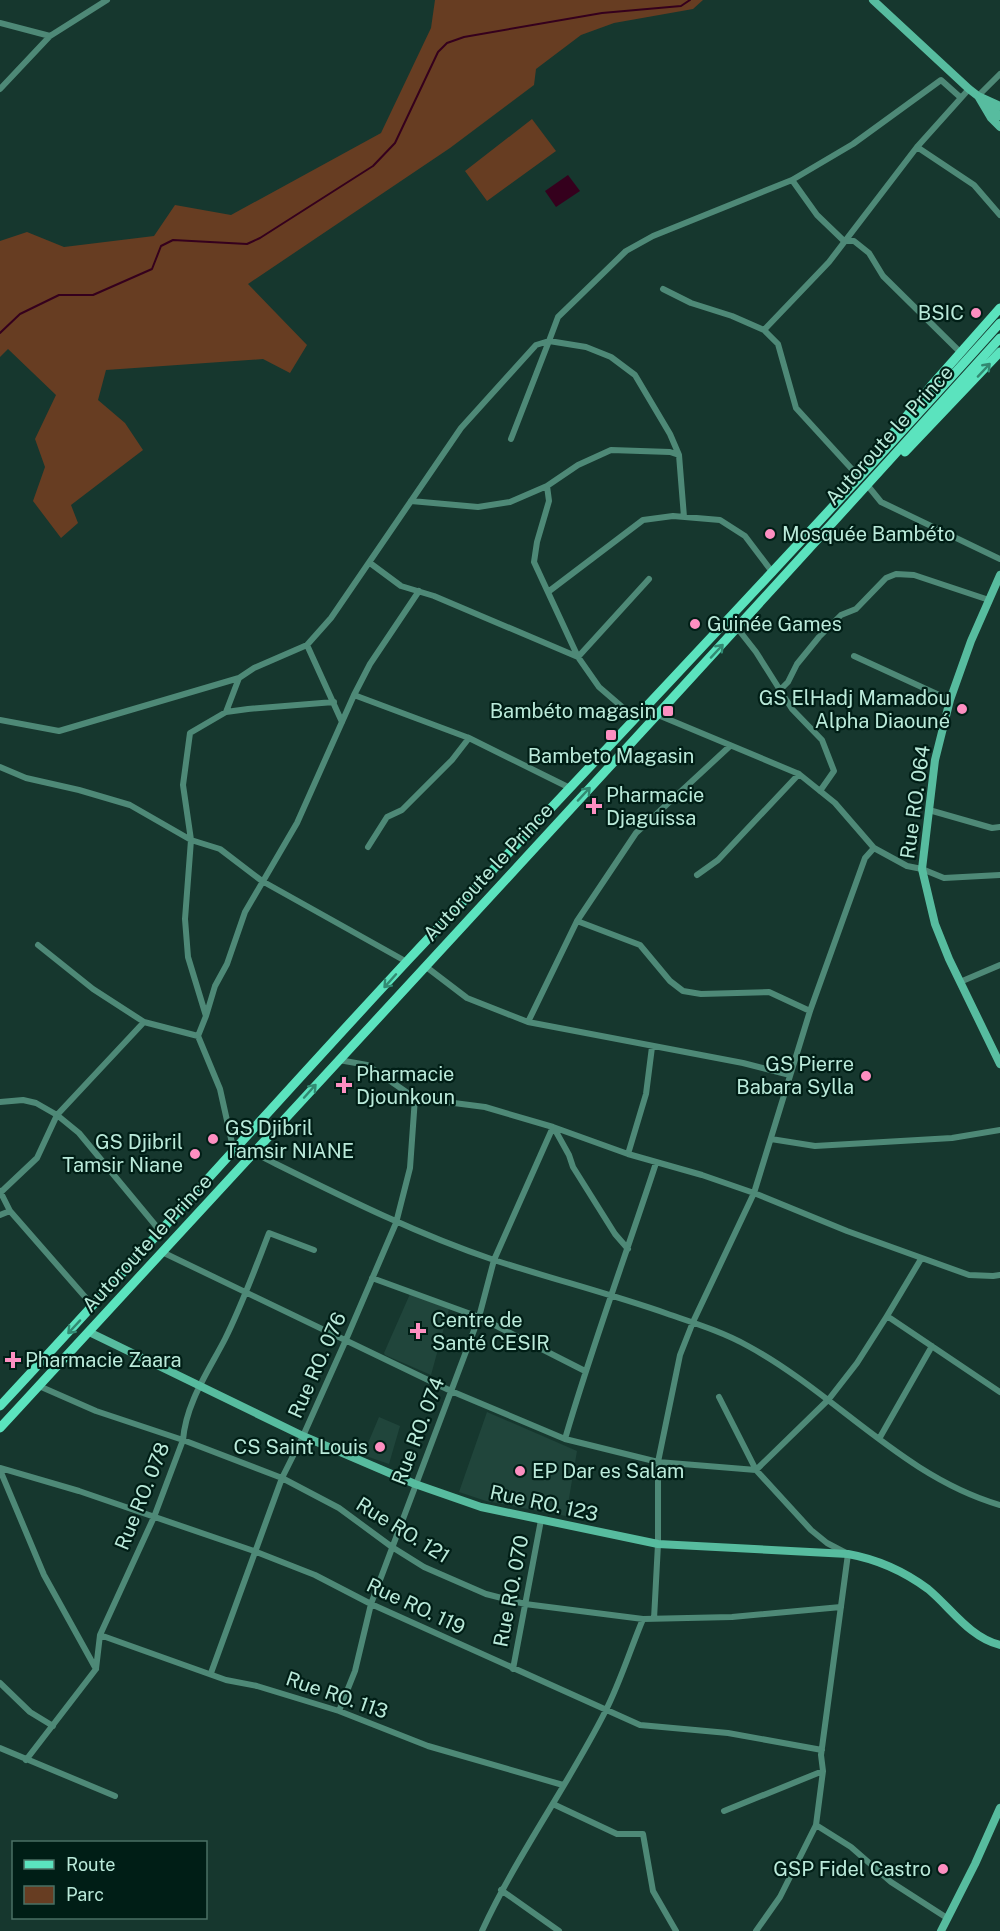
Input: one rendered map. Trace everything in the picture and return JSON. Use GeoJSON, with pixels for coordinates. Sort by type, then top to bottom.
{"type":"FeatureCollection","features":[{"type":"Feature","properties":{"kind":"main road"},"geometry":{"type":"LineString","coordinates":[[860,478],[892,433],[960,351],[1000,308]]}},
{"type":"Feature","properties":{"kind":"main road","name":"Autoroute le Prince"},"geometry":{"type":"LineString","coordinates":[[0,1428],[868,486],[968,366],[1000,323]]}},
{"type":"Feature","properties":{"kind":"main road","name":"Autoroute le Prince"},"geometry":{"type":"LineString","coordinates":[[0,1406],[407,962],[635,718],[860,478],[968,366],[1000,338]]}},
{"type":"Feature","properties":{"kind":"main road"},"geometry":{"type":"LineString","coordinates":[[868,486],[950,407],[1000,352]]}},
{"type":"Feature","properties":{"kind":"street"},"geometry":{"type":"LineString","coordinates":[[0,89],[50,36],[107,0]]}},
{"type":"Feature","properties":{"kind":"street"},"geometry":{"type":"LineString","coordinates":[[873,0],[1000,116]]}},
{"type":"Feature","properties":{"kind":"street"},"geometry":{"type":"LineString","coordinates":[[0,23],[50,36]]}},
{"type":"Feature","properties":{"kind":"street"},"geometry":{"type":"LineString","coordinates":[[978,96],[1000,74]]}},
{"type":"Feature","properties":{"kind":"street"},"geometry":{"type":"LineString","coordinates":[[511,439],[558,317],[626,250],[653,236],[792,180],[853,144],[941,80],[960,97]]}},
{"type":"Feature","properties":{"kind":"street"},"geometry":{"type":"LineString","coordinates":[[764,330],[829,262],[917,147],[969,89]]}},
{"type":"Feature","properties":{"kind":"street"},"geometry":{"type":"LineString","coordinates":[[978,96],[1000,106]]}},
{"type":"Feature","properties":{"kind":"street"},"geometry":{"type":"LineString","coordinates":[[978,96],[991,118],[1000,127]]}},
{"type":"Feature","properties":{"kind":"street"},"geometry":{"type":"LineString","coordinates":[[917,147],[974,185],[1000,215]]}},
{"type":"Feature","properties":{"kind":"street"},"geometry":{"type":"LineString","coordinates":[[792,180],[817,214],[844,241],[854,241],[869,253],[883,276],[960,351]]}},
{"type":"Feature","properties":{"kind":"street"},"geometry":{"type":"LineString","coordinates":[[663,289],[691,303],[732,316],[764,330],[778,344],[796,408],[860,478]]}},
{"type":"Feature","properties":{"kind":"street"},"geometry":{"type":"LineString","coordinates":[[0,720],[58,731],[239,678],[307,645],[370,563],[461,428],[536,345],[549,341],[586,347],[611,357],[635,375],[679,455],[684,517]]}},
{"type":"Feature","properties":{"kind":"street"},"geometry":{"type":"LineString","coordinates":[[411,501],[478,507],[510,502],[547,486],[578,465],[611,450],[670,452],[679,455]]}},
{"type":"Feature","properties":{"kind":"street"},"geometry":{"type":"LineString","coordinates":[[547,486],[549,501],[537,542],[534,562],[578,657],[599,687],[635,718]]}},
{"type":"Feature","properties":{"kind":"street"},"geometry":{"type":"LineString","coordinates":[[868,486],[881,501],[1000,560]]}},
{"type":"Feature","properties":{"kind":"street"},"geometry":{"type":"LineString","coordinates":[[548,592],[643,520],[684,517],[720,520],[745,536],[773,573]]}},
{"type":"Feature","properties":{"kind":"street"},"geometry":{"type":"LineString","coordinates":[[370,563],[401,586],[419,591],[578,657]]}},
{"type":"Feature","properties":{"kind":"street"},"geometry":{"type":"LineString","coordinates":[[780,690],[819,637],[841,615],[856,609],[885,578],[896,574],[914,575],[989,600]]}},
{"type":"Feature","properties":{"kind":"street","name":"Rue RO. 064"},"geometry":{"type":"LineString","coordinates":[[1000,575],[971,641],[950,700],[935,760],[922,869],[935,924],[1000,1064]]}},
{"type":"Feature","properties":{"kind":"street"},"geometry":{"type":"LineString","coordinates":[[578,657],[649,579]]}},
{"type":"Feature","properties":{"kind":"street"},"geometry":{"type":"LineString","coordinates":[[234,1152],[220,1089],[198,1036],[215,986],[227,964],[245,912],[297,823],[354,695],[390,632],[419,591]]}},
{"type":"Feature","properties":{"kind":"street"},"geometry":{"type":"LineString","coordinates":[[738,629],[792,709],[822,740],[834,771],[820,791]]}},
{"type":"Feature","properties":{"kind":"street"},"geometry":{"type":"LineString","coordinates":[[307,645],[342,722]]}},
{"type":"Feature","properties":{"kind":"street"},"geometry":{"type":"LineString","coordinates":[[854,656],[950,700]]}},
{"type":"Feature","properties":{"kind":"street"},"geometry":{"type":"LineString","coordinates":[[226,712],[239,678]]}},
{"type":"Feature","properties":{"kind":"street"},"geometry":{"type":"LineString","coordinates":[[354,695],[469,738],[570,789]]}},
{"type":"Feature","properties":{"kind":"street"},"geometry":{"type":"LineString","coordinates":[[206,1016],[188,957],[185,919],[191,840],[183,785],[190,733],[226,712],[334,702]]}},
{"type":"Feature","properties":{"kind":"street"},"geometry":{"type":"LineString","coordinates":[[657,715],[799,774],[835,803],[874,848],[907,866],[944,878],[1000,875]]}},
{"type":"Feature","properties":{"kind":"street"},"geometry":{"type":"LineString","coordinates":[[368,847],[387,817],[402,810],[452,760],[469,738]]}},
{"type":"Feature","properties":{"kind":"street"},"geometry":{"type":"LineString","coordinates":[[528,1022],[577,921],[636,833],[730,746]]}},
{"type":"Feature","properties":{"kind":"street"},"geometry":{"type":"LineString","coordinates":[[0,767],[26,778],[130,805],[191,840],[220,849],[262,881],[407,962]]}},
{"type":"Feature","properties":{"kind":"street"},"geometry":{"type":"LineString","coordinates":[[697,875],[718,860],[799,774]]}},
{"type":"Feature","properties":{"kind":"street"},"geometry":{"type":"LineString","coordinates":[[929,810],[983,826],[1000,827]]}},
{"type":"Feature","properties":{"kind":"street"},"geometry":{"type":"LineString","coordinates":[[654,1619],[658,1544],[658,1462],[680,1355],[693,1322],[754,1193],[810,1011],[865,858],[874,848]]}},
{"type":"Feature","properties":{"kind":"street"},"geometry":{"type":"LineString","coordinates":[[577,921],[640,945],[670,981],[684,991],[701,994],[769,992],[810,1011]]}},
{"type":"Feature","properties":{"kind":"street"},"geometry":{"type":"LineString","coordinates":[[38,945],[93,989],[144,1022],[198,1036]]}},
{"type":"Feature","properties":{"kind":"street"},"geometry":{"type":"LineString","coordinates":[[960,982],[1000,965]]}},
{"type":"Feature","properties":{"kind":"street"},"geometry":{"type":"LineString","coordinates":[[425,966],[467,998],[528,1022],[743,1063],[790,1075]]}},
{"type":"Feature","properties":{"kind":"street"},"geometry":{"type":"LineString","coordinates":[[93,1306],[10,1210],[0,1191],[36,1158],[57,1115],[144,1022]]}},
{"type":"Feature","properties":{"kind":"street"},"geometry":{"type":"LineString","coordinates":[[628,1154],[646,1094],[652,1047]]}},
{"type":"Feature","properties":{"kind":"street"},"geometry":{"type":"LineString","coordinates":[[338,1059],[367,1065],[415,1098],[485,1107],[554,1127],[628,1154],[702,1175],[754,1193],[921,1259],[969,1275],[1000,1275]]}},
{"type":"Feature","properties":{"kind":"street","name":"Rue RO. 076"},"geometry":{"type":"LineString","coordinates":[[211,1673],[282,1478],[303,1436],[396,1223],[410,1168],[415,1098]]}},
{"type":"Feature","properties":{"kind":"street"},"geometry":{"type":"LineString","coordinates":[[0,1102],[36,1103],[57,1115],[79,1133],[161,1232]]}},
{"type":"Feature","properties":{"kind":"street"},"geometry":{"type":"LineString","coordinates":[[554,1127],[573,1167],[615,1234],[628,1249]]}},
{"type":"Feature","properties":{"kind":"street","name":"Rue RO. 074"},"geometry":{"type":"LineString","coordinates":[[339,1711],[355,1671],[371,1604],[479,1317],[494,1260],[554,1127]]}},
{"type":"Feature","properties":{"kind":"street"},"geometry":{"type":"LineString","coordinates":[[771,1139],[815,1146],[952,1138],[1000,1130]]}},
{"type":"Feature","properties":{"kind":"street"},"geometry":{"type":"LineString","coordinates":[[254,1154],[396,1223],[494,1260],[613,1295],[693,1322],[748,1345],[829,1398],[925,1473],[976,1498],[1000,1505]]}},
{"type":"Feature","properties":{"kind":"street"},"geometry":{"type":"LineString","coordinates":[[565,1439],[585,1371],[613,1295],[656,1163]]}},
{"type":"Feature","properties":{"kind":"street"},"geometry":{"type":"LineString","coordinates":[[0,1215],[10,1210]]}},
{"type":"Feature","properties":{"kind":"street","name":"Rue RO. 078"},"geometry":{"type":"LineString","coordinates":[[96,1669],[100,1635],[154,1517],[183,1440],[184,1429],[198,1385],[224,1340],[246,1294],[269,1233],[314,1250]]}},
{"type":"Feature","properties":{"kind":"street"},"geometry":{"type":"LineString","coordinates":[[162,1252],[345,1342],[451,1391],[565,1439],[658,1462],[756,1470],[829,1398],[856,1363],[921,1259]]}},
{"type":"Feature","properties":{"kind":"street"},"geometry":{"type":"LineString","coordinates":[[372,1278],[479,1317],[585,1371]]}},
{"type":"Feature","properties":{"kind":"street"},"geometry":{"type":"LineString","coordinates":[[887,1316],[1000,1392]]}},
{"type":"Feature","properties":{"kind":"street","name":"Rue RO. 123"},"geometry":{"type":"LineString","coordinates":[[89,1332],[303,1436],[415,1484],[481,1507],[658,1544],[848,1554],[870,1558],[927,1589],[965,1625],[990,1642],[1000,1645]]}},
{"type":"Feature","properties":{"kind":"street"},"geometry":{"type":"LineString","coordinates":[[879,1438],[932,1346]]}},
{"type":"Feature","properties":{"kind":"street","name":"Rue RO. 121"},"geometry":{"type":"LineString","coordinates":[[39,1386],[96,1411],[183,1440],[282,1478],[339,1508],[392,1547],[424,1567],[486,1594],[525,1604],[642,1619],[732,1617],[841,1607]]}},
{"type":"Feature","properties":{"kind":"street"},"geometry":{"type":"LineString","coordinates":[[720,1397],[756,1470],[811,1530],[827,1543],[848,1554],[822,1750],[824,1771],[816,1825],[780,1896],[756,1931]]}},
{"type":"Feature","properties":{"kind":"street"},"geometry":{"type":"LineString","coordinates":[[0,1469],[44,1575],[96,1669],[26,1760]]}},
{"type":"Feature","properties":{"kind":"street","name":"Rue RO. 119"},"geometry":{"type":"LineString","coordinates":[[0,1469],[79,1491],[254,1551],[315,1575],[371,1604],[640,1725],[728,1733],[822,1750]]}},
{"type":"Feature","properties":{"kind":"street","name":"Rue RO. 070"},"geometry":{"type":"LineString","coordinates":[[513,1669],[541,1520]]}},
{"type":"Feature","properties":{"kind":"street"},"geometry":{"type":"LineString","coordinates":[[482,1931],[501,1890],[606,1711],[642,1619]]}},
{"type":"Feature","properties":{"kind":"street","name":"Rue RO. 113"},"geometry":{"type":"LineString","coordinates":[[100,1635],[226,1680],[257,1686],[339,1711],[428,1746],[563,1785]]}},
{"type":"Feature","properties":{"kind":"street"},"geometry":{"type":"LineString","coordinates":[[0,1683],[30,1712],[53,1726]]}},
{"type":"Feature","properties":{"kind":"street"},"geometry":{"type":"LineString","coordinates":[[0,1748],[115,1796]]}},
{"type":"Feature","properties":{"kind":"street"},"geometry":{"type":"LineString","coordinates":[[724,1811],[824,1771]]}},
{"type":"Feature","properties":{"kind":"street"},"geometry":{"type":"LineString","coordinates":[[553,1804],[618,1834],[643,1834],[653,1891],[676,1931]]}},
{"type":"Feature","properties":{"kind":"street"},"geometry":{"type":"LineString","coordinates":[[941,1931],[1000,1808]]}},
{"type":"Feature","properties":{"kind":"street"},"geometry":{"type":"LineString","coordinates":[[816,1825],[851,1847],[891,1882],[947,1918]]}},
{"type":"Feature","properties":{"kind":"street"},"geometry":{"type":"LineString","coordinates":[[501,1890],[560,1931]]}},
{"type":"Feature","properties":{"kind":"shaded area"},"geometry":{"type":"Polygon","coordinates":[[[568,175],[580,191],[556,207],[545,191],[568,175]]]}},
{"type":"Feature","properties":{"kind":"shaded area","name":"Centre de Santé CESIR"},"geometry":{"type":"Polygon","coordinates":[[[410,1294],[449,1309],[431,1375],[384,1353],[410,1294]]]}},
{"type":"Feature","properties":{"kind":"shaded area","name":"EP Dar es Salam"},"geometry":{"type":"Polygon","coordinates":[[[487,1412],[577,1451],[566,1516],[486,1501],[459,1492],[487,1412]]]}},
{"type":"Feature","properties":{"kind":"shaded area","name":"CS Saint Louis"},"geometry":{"type":"Polygon","coordinates":[[[379,1417],[400,1426],[389,1464],[363,1455],[379,1417]]]}},
{"type":"Feature","properties":{"kind":"green space"},"geometry":{"type":"Polygon","coordinates":[[[435,0],[703,0],[693,9],[614,23],[581,35],[536,69],[534,85],[450,148],[248,284],[307,345],[290,373],[263,359],[106,370],[98,400],[125,423],[143,450],[71,505],[78,523],[61,538],[33,501],[45,467],[35,439],[56,395],[8,349],[0,357],[0,241],[27,232],[64,247],[154,236],[175,205],[231,215],[381,133],[431,28],[435,0]]]}},
{"type":"Feature","properties":{"kind":"green space"},"geometry":{"type":"Polygon","coordinates":[[[532,119],[556,151],[487,201],[465,171],[532,119]]]}},
{"type":"Feature","properties":{"kind":"waterway"},"geometry":{"type":"LineString","coordinates":[[0,333],[20,314],[59,295],[93,295],[152,269],[161,246],[173,240],[247,244],[373,166],[395,143],[438,52],[447,43],[464,37],[602,13],[681,6],[690,0]]}},
{"type":"Feature","properties":{"kind":"place","name":"BSIC"},"geometry":{"type":"Point","coordinates":[976,313]}},
{"type":"Feature","properties":{"kind":"place","name":"Mosquée Bambéto"},"geometry":{"type":"Point","coordinates":[770,534]}},
{"type":"Feature","properties":{"kind":"place","name":"Guinée Games"},"geometry":{"type":"Point","coordinates":[695,624]}},
{"type":"Feature","properties":{"kind":"place","name":"GS ElHadj Mamadou Alpha Diaouné"},"geometry":{"type":"Point","coordinates":[962,709]}},
{"type":"Feature","properties":{"kind":"place","name":"Bambéto magasin"},"geometry":{"type":"Point","coordinates":[668,711]}},
{"type":"Feature","properties":{"kind":"place","name":"Bambeto Magasin"},"geometry":{"type":"Point","coordinates":[611,735]}},
{"type":"Feature","properties":{"kind":"place","name":"Pharmacie Djaguissa"},"geometry":{"type":"Point","coordinates":[594,806]}},
{"type":"Feature","properties":{"kind":"place","name":"GS Pierre Babara Sylla"},"geometry":{"type":"Point","coordinates":[866,1076]}},
{"type":"Feature","properties":{"kind":"place","name":"Pharmacie Djounkoun"},"geometry":{"type":"Point","coordinates":[344,1085]}},
{"type":"Feature","properties":{"kind":"place","name":"GS Djibril Tamsir NIANE"},"geometry":{"type":"Point","coordinates":[213,1139]}},
{"type":"Feature","properties":{"kind":"place","name":"GS Djibril Tamsir Niane"},"geometry":{"type":"Point","coordinates":[195,1154]}},
{"type":"Feature","properties":{"kind":"place","name":"Centre de Santé CESIR"},"geometry":{"type":"Point","coordinates":[418,1331]}},
{"type":"Feature","properties":{"kind":"place","name":"Pharmacie Zaara"},"geometry":{"type":"Point","coordinates":[13,1360]}},
{"type":"Feature","properties":{"kind":"place","name":"CS Saint Louis"},"geometry":{"type":"Point","coordinates":[380,1447]}},
{"type":"Feature","properties":{"kind":"place","name":"EP Dar es Salam"},"geometry":{"type":"Point","coordinates":[520,1471]}},
{"type":"Feature","properties":{"kind":"place","name":"GSP Fidel Castro"},"geometry":{"type":"Point","coordinates":[943,1869]}}]}
